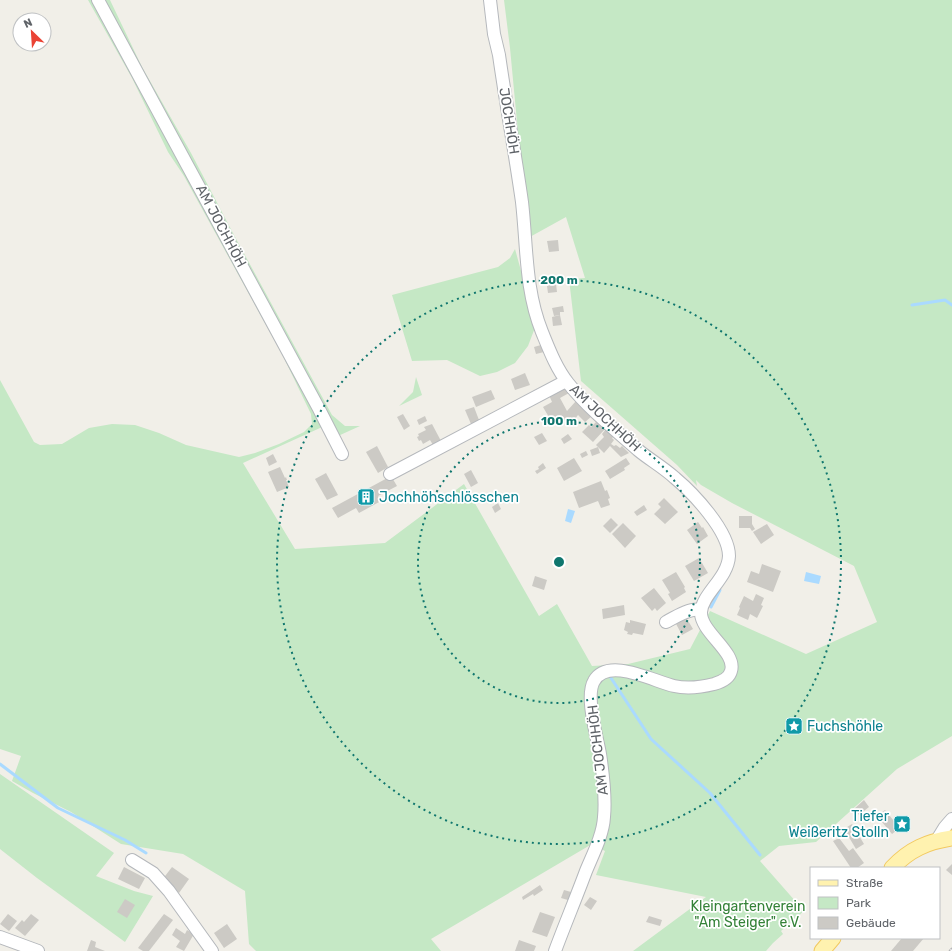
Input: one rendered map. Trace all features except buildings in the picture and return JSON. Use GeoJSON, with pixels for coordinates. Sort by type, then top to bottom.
{"type":"FeatureCollection","features":[{"type":"Feature","properties":{"kind":"main road"},"geometry":{"type":"LineString","coordinates":[[893,867],[911,852],[944,836]]}},
{"type":"Feature","properties":{"kind":"main road"},"geometry":{"type":"LineString","coordinates":[[822,951],[832,939]]}},
{"type":"Feature","properties":{"kind":"street","name":"AM JOCHHÖH"},"geometry":{"type":"LineString","coordinates":[[98,0],[342,454]]}},
{"type":"Feature","properties":{"kind":"street","name":"JOCHHÖH"},"geometry":{"type":"LineString","coordinates":[[490,0],[494,34],[499,55],[522,204],[525,243]]}},
{"type":"Feature","properties":{"kind":"street","name":"AM JOCHHÖH"},"geometry":{"type":"LineString","coordinates":[[525,243],[529,280],[541,328],[557,365],[566,381],[600,416],[642,453],[674,476],[691,493],[722,532],[728,547],[729,556],[727,566],[703,605],[702,610],[702,618],[707,628],[731,662],[731,672],[727,678],[722,682],[710,685],[683,687],[674,686],[638,674],[618,670],[606,672],[594,680],[591,692],[592,708],[603,779],[604,819],[594,853],[555,951]]}},
{"type":"Feature","properties":{"kind":"street","name":"AM JOCHHÖH"},"geometry":{"type":"LineString","coordinates":[[390,474],[566,381]]}},
{"type":"Feature","properties":{"kind":"street"},"geometry":{"type":"LineString","coordinates":[[666,622],[691,611],[698,609],[702,610]]}},
{"type":"Feature","properties":{"kind":"street"},"geometry":{"type":"LineString","coordinates":[[944,836],[952,819]]}},
{"type":"Feature","properties":{"kind":"street"},"geometry":{"type":"LineString","coordinates":[[132,860],[153,873],[169,891],[206,948]]}},
{"type":"Feature","properties":{"kind":"street"},"geometry":{"type":"LineString","coordinates":[[0,937],[38,951]]}},
{"type":"Feature","properties":{"kind":"green space","name":"Kleingartenverein \"Am Steiger\" e.V."},"geometry":{"type":"Polygon","coordinates":[[[88,0],[110,0],[142,67],[191,153],[332,415],[345,426],[360,426],[338,436],[331,423],[243,463],[295,549],[385,543],[464,484],[539,616],[557,604],[592,666],[628,664],[690,649],[710,611],[806,654],[877,622],[854,566],[732,503],[701,485],[696,480],[697,486],[677,465],[581,381],[569,279],[585,278],[566,217],[528,238],[504,0],[952,0],[952,736],[897,769],[816,842],[779,846],[760,861],[804,911],[781,931],[783,934],[766,951],[633,951],[706,897],[596,875],[605,851],[592,844],[431,939],[441,951],[256,951],[249,944],[245,891],[183,854],[121,844],[71,812],[12,781],[21,756],[0,749],[0,380],[34,442],[40,445],[62,444],[89,428],[112,424],[135,425],[159,433],[186,445],[239,457],[279,444],[304,432],[312,424],[311,414],[282,354],[184,176],[168,152],[132,78],[88,0]]]}},
{"type":"Feature","properties":{"kind":"green space"},"geometry":{"type":"Polygon","coordinates":[[[515,249],[536,325],[528,346],[515,363],[497,372],[480,376],[447,360],[412,361],[392,295],[498,267],[510,258],[515,249]]]}},
{"type":"Feature","properties":{"kind":"green space"},"geometry":{"type":"Polygon","coordinates":[[[416,377],[422,395],[399,406],[413,392],[416,377]]]}},
{"type":"Feature","properties":{"kind":"green space"},"geometry":{"type":"Polygon","coordinates":[[[0,774],[114,853],[96,876],[134,891],[153,896],[125,942],[0,849],[0,774]]]}},
{"type":"Feature","properties":{"kind":"water"},"geometry":{"type":"Polygon","coordinates":[[[568,509],[575,511],[571,523],[565,521],[568,509]]]}},
{"type":"Feature","properties":{"kind":"water"},"geometry":{"type":"Polygon","coordinates":[[[806,572],[821,576],[819,584],[804,581],[806,572]]]}},
{"type":"Feature","properties":{"kind":"waterway"},"geometry":{"type":"LineString","coordinates":[[912,305],[945,300],[952,305]]}},
{"type":"Feature","properties":{"kind":"waterway"},"geometry":{"type":"LineString","coordinates":[[711,607],[720,590]]}},
{"type":"Feature","properties":{"kind":"waterway"},"geometry":{"type":"LineString","coordinates":[[611,678],[651,739],[710,793],[760,855]]}},
{"type":"Feature","properties":{"kind":"waterway"},"geometry":{"type":"LineString","coordinates":[[0,764],[58,808],[125,840],[146,853]]}},
{"type":"Feature","properties":{"kind":"place","name":"Jochhöhschlösschen"},"geometry":{"type":"Point","coordinates":[366,497]}},
{"type":"Feature","properties":{"kind":"place","name":"Fuchshöhle"},"geometry":{"type":"Point","coordinates":[794,726]}},
{"type":"Feature","properties":{"kind":"place","name":"Tiefer Weißeritz Stolln"},"geometry":{"type":"Point","coordinates":[902,824]}}]}
